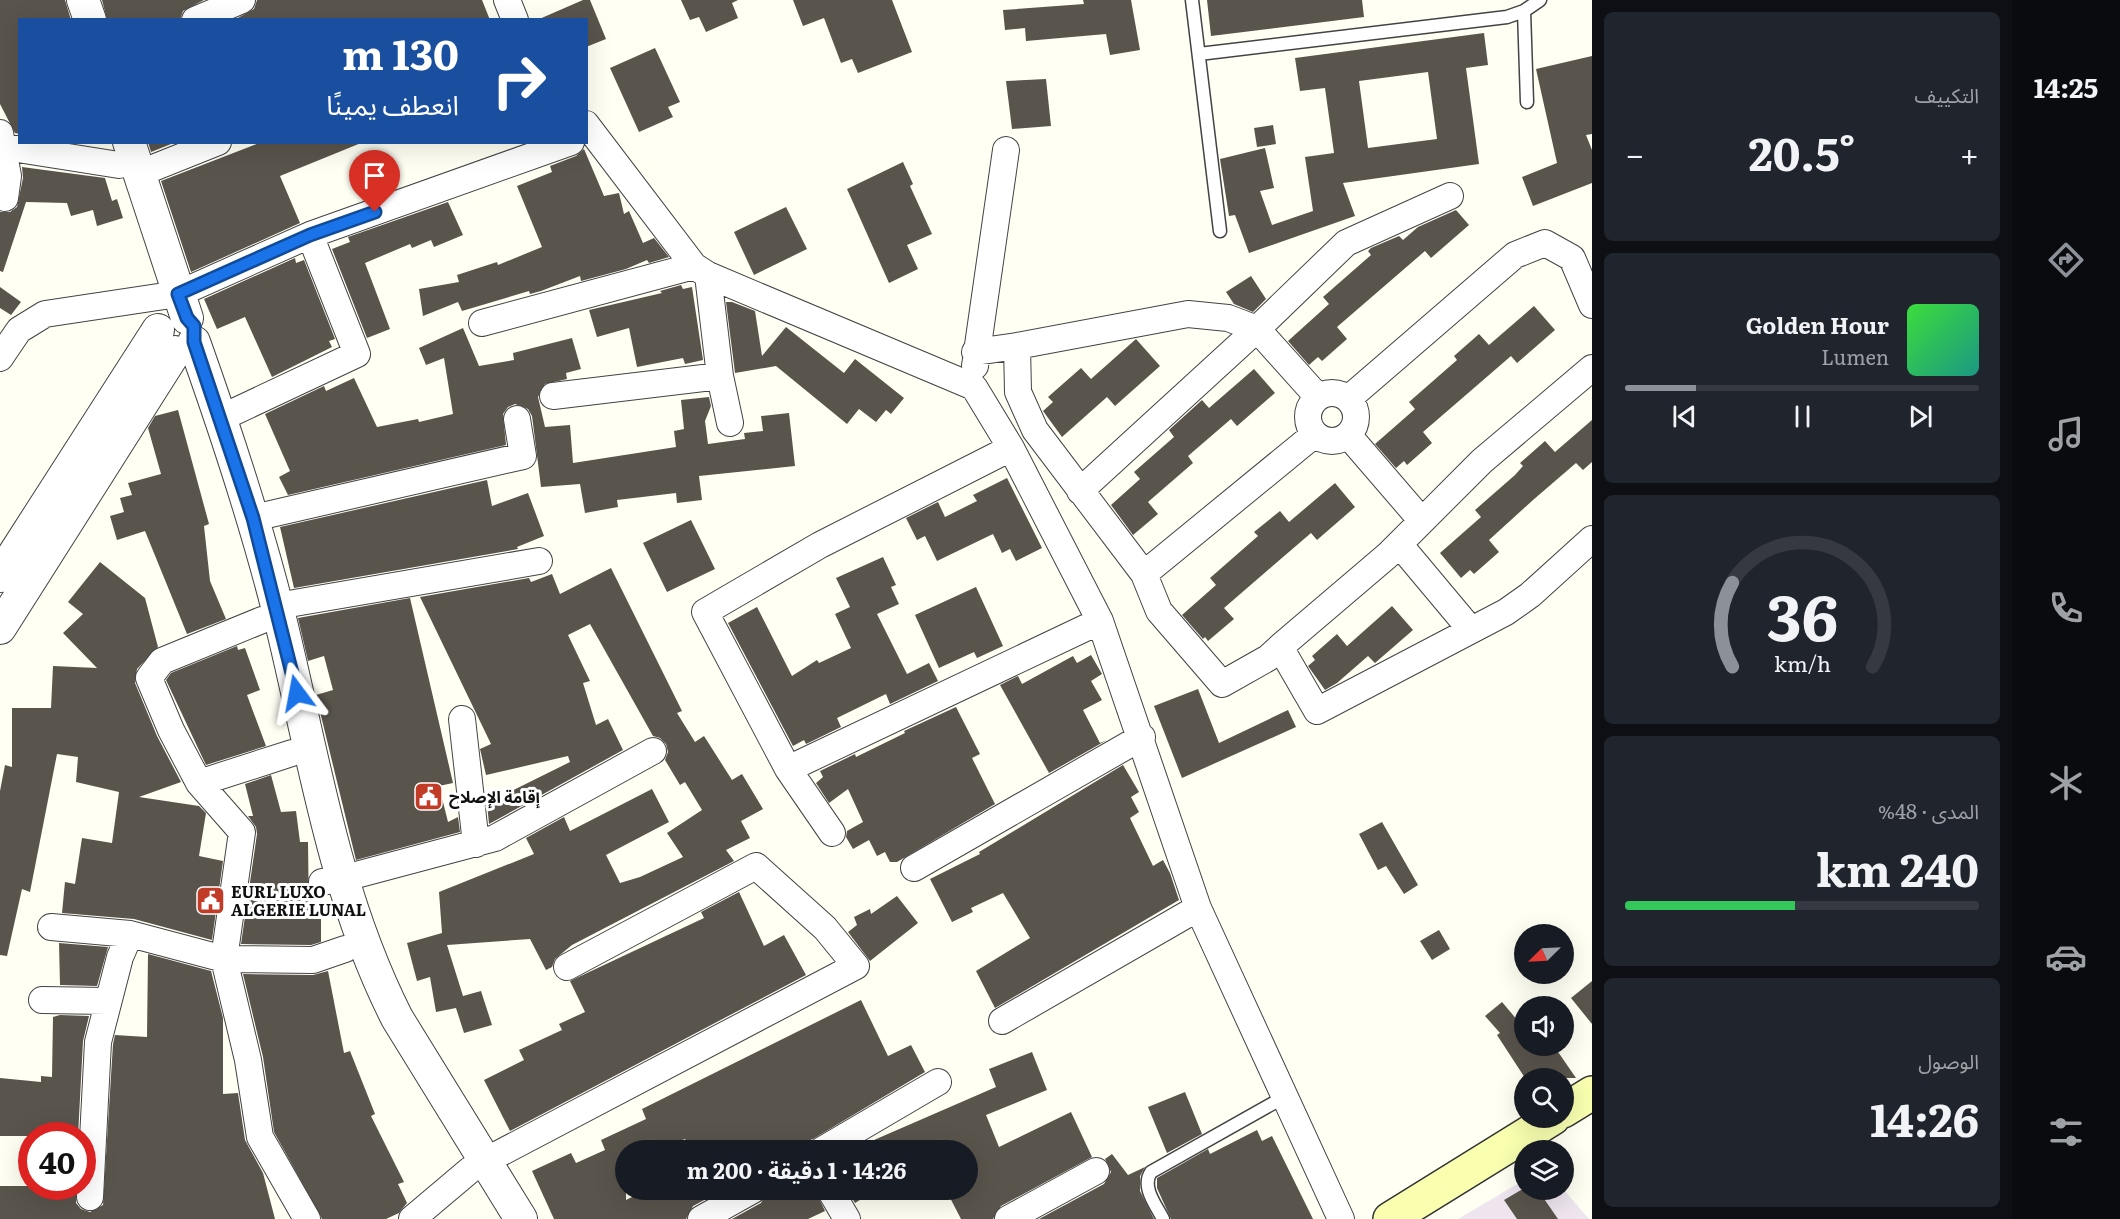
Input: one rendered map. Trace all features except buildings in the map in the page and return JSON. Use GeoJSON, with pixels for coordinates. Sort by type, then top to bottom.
{"type":"FeatureCollection","features":[{"type":"Feature","properties":{"kind":"main road"},"geometry":{"type":"LineString","coordinates":[[1574,1104],[1592,1093]]}},
{"type":"Feature","properties":{"kind":"main road"},"geometry":{"type":"LineString","coordinates":[[1390,1219],[1537,1128]]}},
{"type":"Feature","properties":{"kind":"street"},"geometry":{"type":"LineString","coordinates":[[66,0],[71,18]]}},
{"type":"Feature","properties":{"kind":"street"},"geometry":{"type":"LineString","coordinates":[[83,0],[89,18]]}},
{"type":"Feature","properties":{"kind":"street"},"geometry":{"type":"LineString","coordinates":[[200,18],[242,0]]}},
{"type":"Feature","properties":{"kind":"street"},"geometry":{"type":"LineString","coordinates":[[507,0],[514,18]]}},
{"type":"Feature","properties":{"kind":"street"},"geometry":{"type":"LineString","coordinates":[[588,138],[701,271],[974,387]]}},
{"type":"Feature","properties":{"kind":"street"},"geometry":{"type":"LineString","coordinates":[[5,198],[8,176],[2,140],[18,142]]}},
{"type":"Feature","properties":{"kind":"street"},"geometry":{"type":"LineString","coordinates":[[33,144],[125,156],[205,144]]}},
{"type":"Feature","properties":{"kind":"street"},"geometry":{"type":"LineString","coordinates":[[0,576],[176,325],[310,235],[558,144]]}},
{"type":"Feature","properties":{"kind":"street"},"geometry":{"type":"LineString","coordinates":[[1006,150],[975,352],[974,387],[1011,448],[1100,621],[1142,737],[1198,908],[1341,1219]]}},
{"type":"Feature","properties":{"kind":"street"},"geometry":{"type":"LineString","coordinates":[[125,156],[176,325],[270,613],[332,880],[345,949],[386,1031],[478,1165],[521,1219]]}},
{"type":"Feature","properties":{"kind":"street"},"geometry":{"type":"LineString","coordinates":[[1080,491],[1257,329],[1346,243],[1450,196]]}},
{"type":"Feature","properties":{"kind":"street"},"geometry":{"type":"LineString","coordinates":[[221,418],[357,354],[310,235]]}},
{"type":"Feature","properties":{"kind":"street"},"geometry":{"type":"LineString","coordinates":[[1348,399],[1515,255],[1545,243],[1572,258],[1592,305]]}},
{"type":"Feature","properties":{"kind":"street"},"geometry":{"type":"LineString","coordinates":[[482,323],[701,271]]}},
{"type":"Feature","properties":{"kind":"street"},"geometry":{"type":"LineString","coordinates":[[701,271],[730,423]]}},
{"type":"Feature","properties":{"kind":"street"},"geometry":{"type":"LineString","coordinates":[[0,358],[19,330],[45,314],[176,325]]}},
{"type":"Feature","properties":{"kind":"street"},"geometry":{"type":"LineString","coordinates":[[975,352],[1188,314],[1228,318],[1257,329],[1318,397]]}},
{"type":"Feature","properties":{"kind":"street"},"geometry":{"type":"LineString","coordinates":[[176,325],[221,418],[253,518],[301,804],[332,880],[397,1018],[478,1165],[498,1219]]}},
{"type":"Feature","properties":{"kind":"street"},"geometry":{"type":"LineString","coordinates":[[0,628],[176,325]]}},
{"type":"Feature","properties":{"kind":"street"},"geometry":{"type":"LineString","coordinates":[[1017,346],[1018,392],[1035,430],[1144,574],[1159,611],[1221,684],[1268,658],[1399,544],[1482,461],[1592,368]]}},
{"type":"Feature","properties":{"kind":"street"},"geometry":{"type":"LineString","coordinates":[[553,396],[720,376]]}},
{"type":"Feature","properties":{"kind":"street"},"geometry":{"type":"LineString","coordinates":[[1333,393],[1348,399],[1356,413],[1353,429],[1347,435],[1333,441],[1325,440],[1315,434],[1308,417],[1312,402],[1318,397],[1333,393]]}},
{"type":"Feature","properties":{"kind":"street"},"geometry":{"type":"LineString","coordinates":[[253,518],[523,456],[517,419]]}},
{"type":"Feature","properties":{"kind":"street"},"geometry":{"type":"LineString","coordinates":[[1144,574],[1315,434]]}},
{"type":"Feature","properties":{"kind":"street"},"geometry":{"type":"LineString","coordinates":[[1347,435],[1422,521]]}},
{"type":"Feature","properties":{"kind":"street"},"geometry":{"type":"LineString","coordinates":[[832,833],[788,769],[705,612],[820,545],[1011,448]]}},
{"type":"Feature","properties":{"kind":"street"},"geometry":{"type":"LineString","coordinates":[[1280,647],[1317,711],[1506,612],[1530,595],[1592,539]]}},
{"type":"Feature","properties":{"kind":"street"},"geometry":{"type":"LineString","coordinates":[[1399,544],[1471,630]]}},
{"type":"Feature","properties":{"kind":"street"},"geometry":{"type":"LineString","coordinates":[[307,1219],[260,1137],[248,1060],[224,959],[242,832],[199,783],[171,730],[149,678],[162,661],[270,613],[539,561]]}},
{"type":"Feature","properties":{"kind":"street"},"geometry":{"type":"LineString","coordinates":[[788,769],[1100,621]]}},
{"type":"Feature","properties":{"kind":"street"},"geometry":{"type":"LineString","coordinates":[[462,719],[476,844]]}},
{"type":"Feature","properties":{"kind":"street"},"geometry":{"type":"LineString","coordinates":[[914,868],[1142,737]]}},
{"type":"Feature","properties":{"kind":"street"},"geometry":{"type":"LineString","coordinates":[[332,880],[476,844],[511,830],[653,751]]}},
{"type":"Feature","properties":{"kind":"street"},"geometry":{"type":"LineString","coordinates":[[199,783],[292,753]]}},
{"type":"Feature","properties":{"kind":"street"},"geometry":{"type":"LineString","coordinates":[[411,1219],[478,1165],[856,966],[825,928],[756,866],[567,967]]}},
{"type":"Feature","properties":{"kind":"street"},"geometry":{"type":"LineString","coordinates":[[1002,1021],[1198,908]]}},
{"type":"Feature","properties":{"kind":"street"},"geometry":{"type":"LineString","coordinates":[[51,927],[130,934],[224,959],[313,960],[345,949]]}},
{"type":"Feature","properties":{"kind":"street"},"geometry":{"type":"LineString","coordinates":[[94,1122],[98,1042],[120,957],[130,934]]}},
{"type":"Feature","properties":{"kind":"street"},"geometry":{"type":"LineString","coordinates":[[42,1000],[107,1001]]}},
{"type":"Feature","properties":{"kind":"street"},"geometry":{"type":"LineString","coordinates":[[839,1140],[938,1082]]}},
{"type":"Feature","properties":{"kind":"street"},"geometry":{"type":"LineString","coordinates":[[1008,1219],[1096,1171]]}},
{"type":"Feature","properties":{"kind":"street"},"geometry":{"type":"LineString","coordinates":[[701,1219],[735,1200]]}},
{"type":"Feature","properties":{"kind":"street"},"geometry":{"type":"LineString","coordinates":[[836,1200],[847,1219]]}},
{"type":"Feature","properties":{"kind":"lane"},"geometry":{"type":"LineString","coordinates":[[1192,0],[1220,231]]}},
{"type":"Feature","properties":{"kind":"lane"},"geometry":{"type":"LineString","coordinates":[[1199,54],[1507,17],[1524,11],[1540,0]]}},
{"type":"Feature","properties":{"kind":"lane"},"geometry":{"type":"LineString","coordinates":[[1524,11],[1527,102]]}},
{"type":"Feature","properties":{"kind":"lane"},"geometry":{"type":"LineString","coordinates":[[1163,1219],[1148,1188],[1148,1178],[1151,1172],[1286,1096]]}},
{"type":"Feature","properties":{"kind":"shaded area"},"geometry":{"type":"Polygon","coordinates":[[[1514,1186],[1514,1200],[1573,1200],[1589,1219],[1458,1219],[1514,1186]]]}},
{"type":"Feature","properties":{"kind":"place","name":"إقامة الإصلاح"},"geometry":{"type":"Point","coordinates":[428,796]}},
{"type":"Feature","properties":{"kind":"place","name":"EURL LUXO ALGERIE LUNAL"},"geometry":{"type":"Point","coordinates":[210,900]}},
{"type":"Feature","properties":{"kind":"route"},"geometry":{"type":"LineString","coordinates":[[297,693],[277,606],[253,518],[194,342],[196,331],[187,318],[178,294],[310,235],[375,212]]}}]}
